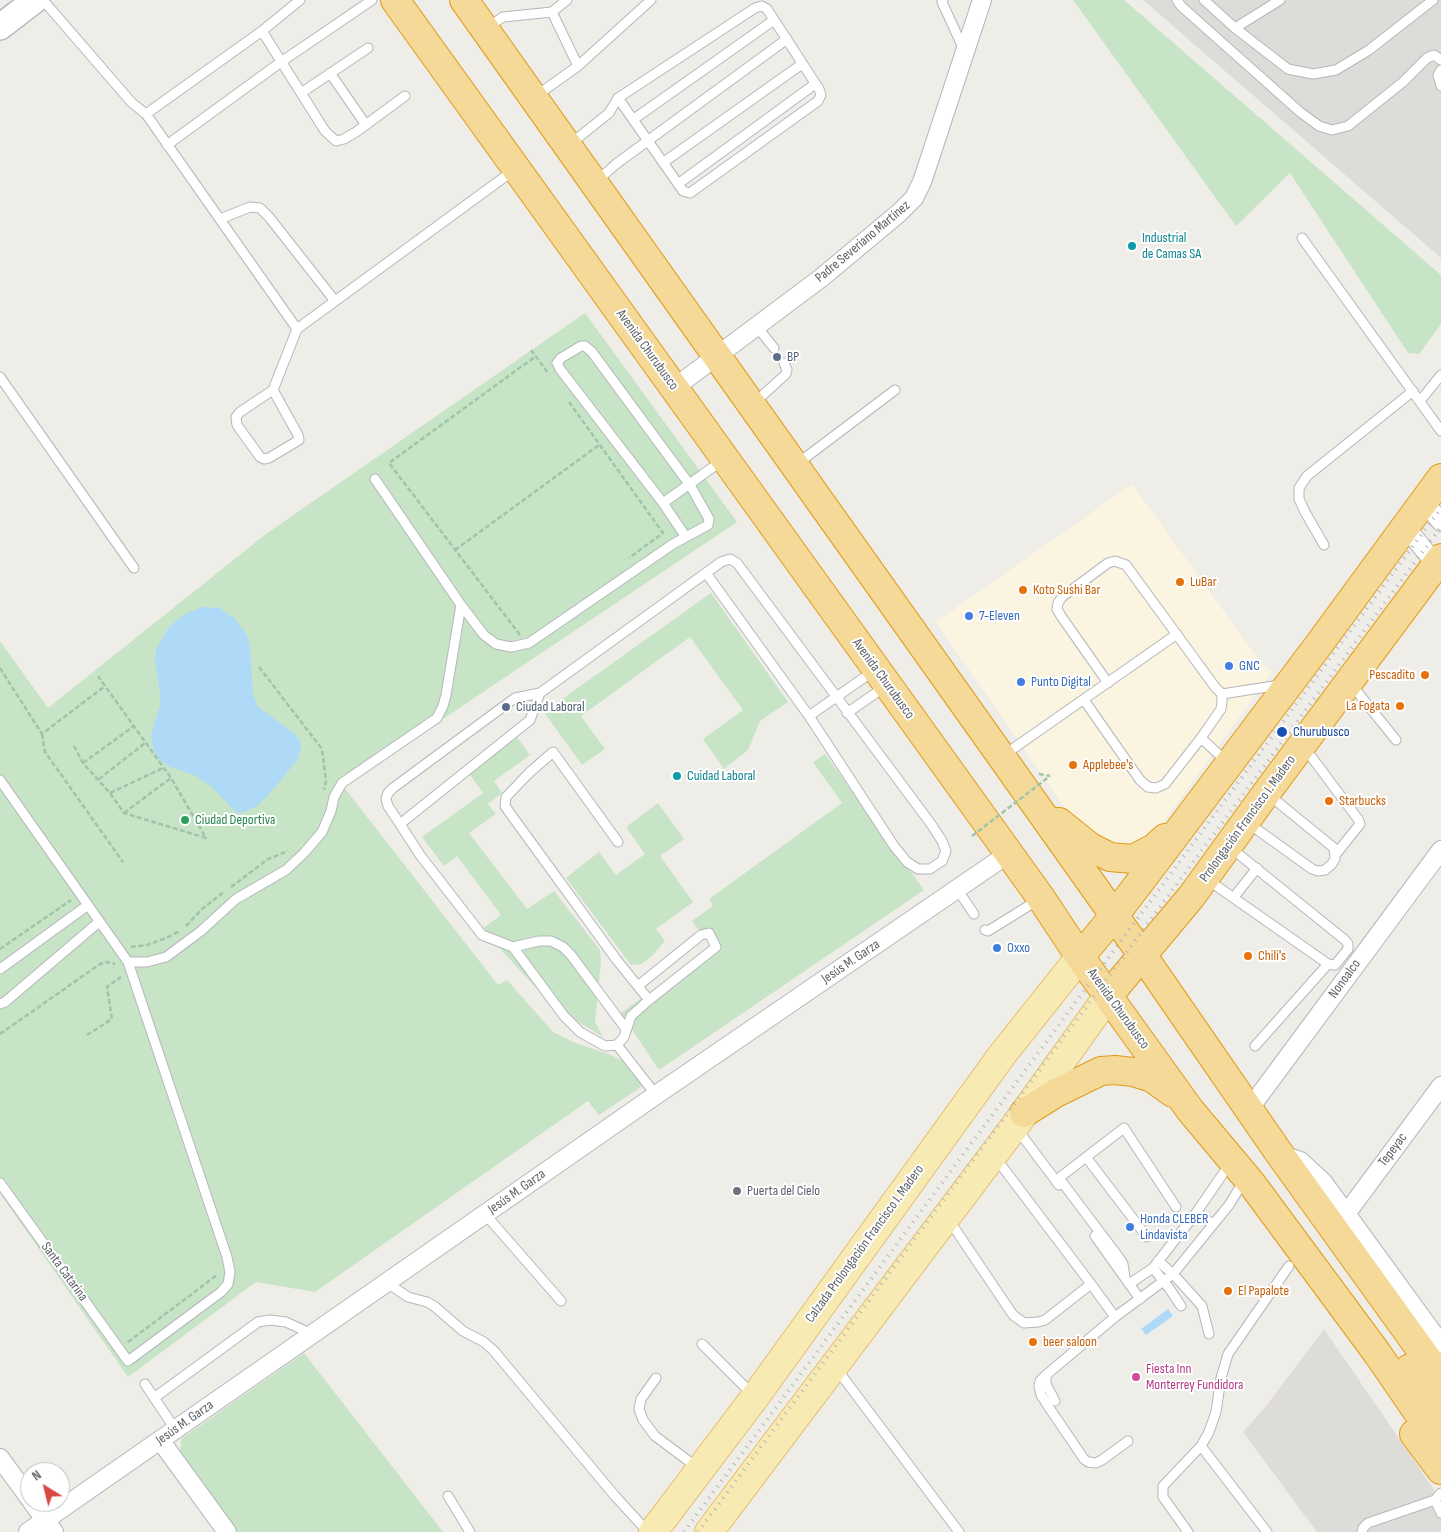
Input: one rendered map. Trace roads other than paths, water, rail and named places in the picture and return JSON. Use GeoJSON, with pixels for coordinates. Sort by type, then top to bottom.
{"type":"FeatureCollection","features":[{"type":"Feature","properties":{"kind":"highway","name":"Avenida Churubusco"},"geometry":{"type":"LineString","coordinates":[[395,0],[1190,1110],[1243,1174],[1378,1353],[1441,1446]]}},
{"type":"Feature","properties":{"kind":"highway"},"geometry":{"type":"LineString","coordinates":[[464,0],[716,358],[1143,956],[1279,1153],[1441,1378]]}},
{"type":"Feature","properties":{"kind":"highway"},"geometry":{"type":"LineString","coordinates":[[1080,957],[1114,916],[1290,684],[1441,478]]}},
{"type":"Feature","properties":{"kind":"highway","name":"Prolongación Francisco I. Madero"},"geometry":{"type":"LineString","coordinates":[[1108,996],[1143,956],[1205,878],[1266,792],[1439,565]]}},
{"type":"Feature","properties":{"kind":"highway"},"geometry":{"type":"LineString","coordinates":[[1032,800],[1090,847],[1110,857],[1133,859],[1154,848],[1197,807]]}},
{"type":"Feature","properties":{"kind":"highway"},"geometry":{"type":"LineString","coordinates":[[1019,1119],[1081,1080],[1101,1071],[1115,1070],[1133,1072],[1152,1078],[1169,1088],[1190,1110]]}},
{"type":"Feature","properties":{"kind":"highway"},"geometry":{"type":"LineString","coordinates":[[1255,1117],[1271,1163],[1290,1197],[1441,1412]]}},
{"type":"Feature","properties":{"kind":"highway"},"geometry":{"type":"LineString","coordinates":[[1243,1174],[1289,1266],[1441,1470]]}},
{"type":"Feature","properties":{"kind":"main road","name":"Calzada Prolongación Francisco I. Madero"},"geometry":{"type":"LineString","coordinates":[[653,1532],[755,1397],[1002,1055],[1080,957]]}},
{"type":"Feature","properties":{"kind":"main road"},"geometry":{"type":"LineString","coordinates":[[709,1532],[1019,1119],[1108,996]]}},
{"type":"Feature","properties":{"kind":"street"},"geometry":{"type":"LineString","coordinates":[[0,27],[35,0]]}},
{"type":"Feature","properties":{"kind":"street","name":"Padre Severiano Martínez"},"geometry":{"type":"LineString","coordinates":[[674,388],[821,278],[899,213],[914,198],[922,182],[982,0]]}},
{"type":"Feature","properties":{"kind":"street"},"geometry":{"type":"LineString","coordinates":[[1424,502],[1441,522]]}},
{"type":"Feature","properties":{"kind":"street"},"geometry":{"type":"LineString","coordinates":[[1405,526],[1439,565]]}},
{"type":"Feature","properties":{"kind":"street","name":"Nonoalco"},"geometry":{"type":"LineString","coordinates":[[1255,1117],[1441,850]]}},
{"type":"Feature","properties":{"kind":"street","name":"Jesús M. Garza"},"geometry":{"type":"LineString","coordinates":[[28,1532],[50,1526],[175,1429],[656,1095],[1008,854]]}},
{"type":"Feature","properties":{"kind":"street","name":"Tepeyac"},"geometry":{"type":"LineString","coordinates":[[1346,1214],[1441,1086]]}},
{"type":"Feature","properties":{"kind":"street"},"geometry":{"type":"LineString","coordinates":[[1279,1153],[1300,1161],[1323,1182],[1439,1335]]}},
{"type":"Feature","properties":{"kind":"street"},"geometry":{"type":"LineString","coordinates":[[160,1440],[227,1532]]}},
{"type":"Feature","properties":{"kind":"street"},"geometry":{"type":"LineString","coordinates":[[0,1458],[20,1485]]}},
{"type":"Feature","properties":{"kind":"street"},"geometry":{"type":"LineString","coordinates":[[40,1512],[50,1526]]}},
{"type":"Feature","properties":{"kind":"lane"},"geometry":{"type":"LineString","coordinates":[[43,0],[132,103],[146,114],[297,329]]}},
{"type":"Feature","properties":{"kind":"lane"},"geometry":{"type":"LineString","coordinates":[[146,114],[262,30],[300,0]]}},
{"type":"Feature","properties":{"kind":"lane"},"geometry":{"type":"LineString","coordinates":[[167,145],[281,62],[372,0]]}},
{"type":"Feature","properties":{"kind":"lane"},"geometry":{"type":"LineString","coordinates":[[485,29],[503,17],[552,12],[567,0]]}},
{"type":"Feature","properties":{"kind":"lane"},"geometry":{"type":"LineString","coordinates":[[534,98],[578,66],[652,0]]}},
{"type":"Feature","properties":{"kind":"lane"},"geometry":{"type":"LineString","coordinates":[[943,0],[942,2],[965,52]]}},
{"type":"Feature","properties":{"kind":"lane"},"geometry":{"type":"LineString","coordinates":[[1176,0],[1300,112],[1319,126],[1332,130],[1348,126],[1402,82],[1427,58],[1434,55],[1441,60]]}},
{"type":"Feature","properties":{"kind":"lane"},"geometry":{"type":"LineString","coordinates":[[1204,0],[1235,28],[1288,69],[1313,74],[1336,70],[1360,55],[1433,0]]}},
{"type":"Feature","properties":{"kind":"lane"},"geometry":{"type":"LineString","coordinates":[[1235,28],[1280,0]]}},
{"type":"Feature","properties":{"kind":"lane"},"geometry":{"type":"LineString","coordinates":[[568,146],[609,113],[618,98],[755,8],[762,6],[767,9],[787,39],[821,95],[818,101],[690,193],[683,191],[618,98]]}},
{"type":"Feature","properties":{"kind":"lane"},"geometry":{"type":"LineString","coordinates":[[552,12],[578,66]]}},
{"type":"Feature","properties":{"kind":"lane"},"geometry":{"type":"LineString","coordinates":[[634,120],[774,20]]}},
{"type":"Feature","properties":{"kind":"lane"},"geometry":{"type":"LineString","coordinates":[[262,30],[325,131],[336,140],[344,139],[406,96]]}},
{"type":"Feature","properties":{"kind":"lane"},"geometry":{"type":"LineString","coordinates":[[594,184],[616,164],[787,39]]}},
{"type":"Feature","properties":{"kind":"lane"},"geometry":{"type":"LineString","coordinates":[[301,93],[368,48]]}},
{"type":"Feature","properties":{"kind":"lane"},"geometry":{"type":"LineString","coordinates":[[664,162],[802,64]]}},
{"type":"Feature","properties":{"kind":"lane"},"geometry":{"type":"LineString","coordinates":[[1441,70],[1438,75],[1441,86]]}},
{"type":"Feature","properties":{"kind":"lane"},"geometry":{"type":"LineString","coordinates":[[330,73],[366,125]]}},
{"type":"Feature","properties":{"kind":"lane"},"geometry":{"type":"LineString","coordinates":[[678,184],[816,84]]}},
{"type":"Feature","properties":{"kind":"lane"},"geometry":{"type":"LineString","coordinates":[[273,390],[299,440],[270,458],[264,459],[237,425],[236,418],[240,412],[273,390],[297,329],[516,168]]}},
{"type":"Feature","properties":{"kind":"lane"},"geometry":{"type":"LineString","coordinates":[[220,219],[250,207],[260,208],[270,217],[335,301]]}},
{"type":"Feature","properties":{"kind":"lane"},"geometry":{"type":"LineString","coordinates":[[1302,238],[1441,431]]}},
{"type":"Feature","properties":{"kind":"lane"},"geometry":{"type":"LineString","coordinates":[[757,327],[774,348]]}},
{"type":"Feature","properties":{"kind":"lane"},"geometry":{"type":"LineString","coordinates":[[375,479],[461,605],[484,635],[496,644],[511,647],[529,643],[708,524],[709,519],[690,485],[592,352],[585,346],[581,346],[561,358],[558,363],[560,369],[663,503],[686,537]]}},
{"type":"Feature","properties":{"kind":"lane"},"geometry":{"type":"LineString","coordinates":[[752,406],[786,374],[787,370],[784,363]]}},
{"type":"Feature","properties":{"kind":"lane"},"geometry":{"type":"LineString","coordinates":[[1420,401],[1441,375]]}},
{"type":"Feature","properties":{"kind":"lane"},"geometry":{"type":"LineString","coordinates":[[0,377],[134,568]]}},
{"type":"Feature","properties":{"kind":"lane"},"geometry":{"type":"LineString","coordinates":[[794,466],[895,390]]}},
{"type":"Feature","properties":{"kind":"lane"},"geometry":{"type":"LineString","coordinates":[[1324,545],[1299,499],[1299,488],[1307,476],[1414,391]]}},
{"type":"Feature","properties":{"kind":"lane"},"geometry":{"type":"LineString","coordinates":[[663,503],[725,459]]}},
{"type":"Feature","properties":{"kind":"lane"},"geometry":{"type":"LineString","coordinates":[[638,986],[701,935],[709,933],[716,947],[631,1016],[624,1037],[617,1045],[605,1046],[580,1032],[564,1016],[513,947],[482,935],[420,854],[388,806],[386,799],[388,793],[393,788],[515,698],[540,693],[721,562],[730,559],[737,563],[931,824],[946,851],[942,861],[930,869],[918,869],[907,862],[894,846],[809,716],[706,573]]}},
{"type":"Feature","properties":{"kind":"lane"},"geometry":{"type":"LineString","coordinates":[[1084,700],[1140,780],[1148,787],[1156,788],[1165,784],[1221,709],[1222,694],[1126,565],[1115,560],[1108,563],[1062,597],[1057,609],[1108,683]]}},
{"type":"Feature","properties":{"kind":"lane"},"geometry":{"type":"LineString","coordinates":[[0,780],[128,962],[147,962],[166,957],[201,931],[236,899],[286,870],[322,832],[331,811],[334,797],[342,783],[437,718],[446,695],[461,605]]}},
{"type":"Feature","properties":{"kind":"lane"},"geometry":{"type":"LineString","coordinates":[[1002,757],[1177,634]]}},
{"type":"Feature","properties":{"kind":"lane"},"geometry":{"type":"LineString","coordinates":[[809,716],[835,696],[881,677]]}},
{"type":"Feature","properties":{"kind":"lane"},"geometry":{"type":"LineString","coordinates":[[847,713],[881,677]]}},
{"type":"Feature","properties":{"kind":"lane"},"geometry":{"type":"LineString","coordinates":[[1349,682],[1396,740]]}},
{"type":"Feature","properties":{"kind":"lane"},"geometry":{"type":"LineString","coordinates":[[1222,694],[1290,684]]}},
{"type":"Feature","properties":{"kind":"lane"},"geometry":{"type":"LineString","coordinates":[[400,824],[530,720],[540,693]]}},
{"type":"Feature","properties":{"kind":"lane"},"geometry":{"type":"LineString","coordinates":[[1201,738],[1229,764]]}},
{"type":"Feature","properties":{"kind":"lane"},"geometry":{"type":"LineString","coordinates":[[1246,821],[1312,869],[1318,871],[1325,870],[1332,864],[1336,854],[1360,824],[1302,745]]}},
{"type":"Feature","properties":{"kind":"lane"},"geometry":{"type":"LineString","coordinates":[[618,842],[553,752],[529,772],[506,797],[505,806],[512,816],[616,959],[649,1000]]}},
{"type":"Feature","properties":{"kind":"lane"},"geometry":{"type":"LineString","coordinates":[[1266,792],[1328,842],[1334,848],[1336,854]]}},
{"type":"Feature","properties":{"kind":"lane"},"geometry":{"type":"LineString","coordinates":[[1205,878],[1328,964],[1333,966],[1348,949],[1347,942],[1228,846]]}},
{"type":"Feature","properties":{"kind":"lane"},"geometry":{"type":"LineString","coordinates":[[1234,897],[1257,868]]}},
{"type":"Feature","properties":{"kind":"lane"},"geometry":{"type":"LineString","coordinates":[[957,889],[974,914]]}},
{"type":"Feature","properties":{"kind":"lane"},"geometry":{"type":"LineString","coordinates":[[985,930],[988,931],[1040,898]]}},
{"type":"Feature","properties":{"kind":"lane"},"geometry":{"type":"LineString","coordinates":[[0,969],[88,905]]}},
{"type":"Feature","properties":{"kind":"lane"},"geometry":{"type":"LineString","coordinates":[[0,1004],[5,1002],[99,922]]}},
{"type":"Feature","properties":{"kind":"lane"},"geometry":{"type":"LineString","coordinates":[[513,947],[539,941],[551,941],[563,947],[626,1029]]}},
{"type":"Feature","properties":{"kind":"lane","name":"Santa Catarina"},"geometry":{"type":"LineString","coordinates":[[0,1183],[128,1361],[221,1292],[228,1284],[230,1272],[227,1258],[128,962]]}},
{"type":"Feature","properties":{"kind":"lane"},"geometry":{"type":"LineString","coordinates":[[1255,1046],[1328,964]]}},
{"type":"Feature","properties":{"kind":"lane"},"geometry":{"type":"LineString","coordinates":[[617,1045],[656,1095]]}},
{"type":"Feature","properties":{"kind":"lane"},"geometry":{"type":"LineString","coordinates":[[1019,1119],[1140,1300]]}},
{"type":"Feature","properties":{"kind":"lane"},"geometry":{"type":"LineString","coordinates":[[1127,1281],[1120,1260],[1059,1178],[1124,1128],[1176,1207]]}},
{"type":"Feature","properties":{"kind":"lane"},"geometry":{"type":"LineString","coordinates":[[993,1153],[1115,1317]]}},
{"type":"Feature","properties":{"kind":"lane"},"geometry":{"type":"LineString","coordinates":[[1086,1157],[1147,1236]]}},
{"type":"Feature","properties":{"kind":"lane"},"geometry":{"type":"LineString","coordinates":[[1127,1281],[1156,1265],[1196,1213],[1243,1174]]}},
{"type":"Feature","properties":{"kind":"lane"},"geometry":{"type":"LineString","coordinates":[[1128,1441],[1102,1460],[1096,1463],[1088,1462],[1041,1395],[1040,1381],[1115,1317],[1173,1274],[1237,1194],[1243,1174]]}},
{"type":"Feature","properties":{"kind":"lane"},"geometry":{"type":"LineString","coordinates":[[1196,1213],[1213,1224]]}},
{"type":"Feature","properties":{"kind":"lane"},"geometry":{"type":"LineString","coordinates":[[485,1214],[561,1301]]}},
{"type":"Feature","properties":{"kind":"lane"},"geometry":{"type":"LineString","coordinates":[[946,1215],[1013,1315],[1024,1323],[1044,1320],[1091,1284]]}},
{"type":"Feature","properties":{"kind":"lane"},"geometry":{"type":"LineString","coordinates":[[1156,1265],[1173,1274],[1202,1306],[1208,1334]]}},
{"type":"Feature","properties":{"kind":"lane"},"geometry":{"type":"LineString","coordinates":[[1156,1265],[1164,1282],[1181,1306]]}},
{"type":"Feature","properties":{"kind":"lane"},"geometry":{"type":"LineString","coordinates":[[1188,1532],[1163,1497],[1163,1486],[1201,1446],[1209,1432],[1216,1412],[1220,1378],[1228,1354],[1289,1266]]}},
{"type":"Feature","properties":{"kind":"lane"},"geometry":{"type":"LineString","coordinates":[[386,1282],[408,1297],[434,1306],[455,1325],[494,1351],[615,1496],[648,1532]]}},
{"type":"Feature","properties":{"kind":"lane"},"geometry":{"type":"LineString","coordinates":[[154,1398],[258,1322],[270,1320],[286,1322],[312,1334]]}},
{"type":"Feature","properties":{"kind":"lane"},"geometry":{"type":"LineString","coordinates":[[702,1344],[755,1397]]}},
{"type":"Feature","properties":{"kind":"lane"},"geometry":{"type":"LineString","coordinates":[[834,1366],[959,1532]]}},
{"type":"Feature","properties":{"kind":"lane"},"geometry":{"type":"LineString","coordinates":[[1046,1374],[1046,1384],[1055,1401]]}},
{"type":"Feature","properties":{"kind":"lane"},"geometry":{"type":"LineString","coordinates":[[656,1378],[641,1399],[639,1410],[643,1420],[655,1436],[700,1469]]}},
{"type":"Feature","properties":{"kind":"lane"},"geometry":{"type":"LineString","coordinates":[[144,1384],[175,1429]]}},
{"type":"Feature","properties":{"kind":"lane"},"geometry":{"type":"LineString","coordinates":[[1201,1446],[1267,1532]]}},
{"type":"Feature","properties":{"kind":"lane"},"geometry":{"type":"LineString","coordinates":[[448,1496],[470,1532]]}},
{"type":"Feature","properties":{"kind":"lane"},"geometry":{"type":"LineString","coordinates":[[1362,1532],[1368,1523],[1438,1496],[1441,1513]]}},
{"type":"Feature","properties":{"kind":"water"},"geometry":{"type":"Polygon","coordinates":[[[202,607],[220,608],[235,619],[246,633],[250,646],[253,694],[258,707],[294,733],[300,741],[301,748],[298,759],[256,807],[244,812],[237,813],[211,786],[194,775],[168,766],[158,758],[153,748],[151,736],[160,705],[155,660],[156,649],[169,627],[185,614],[202,607]]]}},
{"type":"Feature","properties":{"kind":"water"},"geometry":{"type":"Polygon","coordinates":[[[1168,1309],[1173,1316],[1146,1335],[1141,1329],[1168,1309]]]}},
{"type":"Feature","properties":{"kind":"railway"},"geometry":{"type":"LineString","coordinates":[[684,1532],[1441,508]]}},
{"type":"Feature","properties":{"kind":"railway"},"geometry":{"type":"LineString","coordinates":[[698,1532],[1441,527]]}},
{"type":"Feature","properties":{"kind":"place","name":"Industrial de Camas SA"},"geometry":{"type":"Point","coordinates":[1132,246]}},
{"type":"Feature","properties":{"kind":"place","name":"BP"},"geometry":{"type":"Point","coordinates":[777,357]}},
{"type":"Feature","properties":{"kind":"place","name":"LuBar"},"geometry":{"type":"Point","coordinates":[1180,582]}},
{"type":"Feature","properties":{"kind":"place","name":"Koto Sushi Bar"},"geometry":{"type":"Point","coordinates":[1023,590]}},
{"type":"Feature","properties":{"kind":"place","name":"7-Eleven"},"geometry":{"type":"Point","coordinates":[969,616]}},
{"type":"Feature","properties":{"kind":"place","name":"GNC"},"geometry":{"type":"Point","coordinates":[1229,666]}},
{"type":"Feature","properties":{"kind":"place","name":"Pescadito"},"geometry":{"type":"Point","coordinates":[1425,675]}},
{"type":"Feature","properties":{"kind":"place","name":"Punto Digital"},"geometry":{"type":"Point","coordinates":[1021,682]}},
{"type":"Feature","properties":{"kind":"place","name":"La Fogata"},"geometry":{"type":"Point","coordinates":[1400,706]}},
{"type":"Feature","properties":{"kind":"place","name":"Ciudad Laboral"},"geometry":{"type":"Point","coordinates":[506,707]}},
{"type":"Feature","properties":{"kind":"place","name":"Churubusco"},"geometry":{"type":"Point","coordinates":[1282,732]}},
{"type":"Feature","properties":{"kind":"place","name":"Applebee's"},"geometry":{"type":"Point","coordinates":[1073,765]}},
{"type":"Feature","properties":{"kind":"place","name":"Cuidad Laboral"},"geometry":{"type":"Point","coordinates":[677,776]}},
{"type":"Feature","properties":{"kind":"place","name":"Starbucks"},"geometry":{"type":"Point","coordinates":[1329,801]}},
{"type":"Feature","properties":{"kind":"place","name":"Ciudad Deportiva"},"geometry":{"type":"Point","coordinates":[185,820]}},
{"type":"Feature","properties":{"kind":"place","name":"Oxxo"},"geometry":{"type":"Point","coordinates":[997,948]}},
{"type":"Feature","properties":{"kind":"place","name":"Chili's"},"geometry":{"type":"Point","coordinates":[1248,956]}},
{"type":"Feature","properties":{"kind":"place","name":"Puerta del Cielo"},"geometry":{"type":"Point","coordinates":[737,1191]}},
{"type":"Feature","properties":{"kind":"place","name":"Honda CLEBER Lindavista"},"geometry":{"type":"Point","coordinates":[1130,1227]}},
{"type":"Feature","properties":{"kind":"place","name":"El Papalote"},"geometry":{"type":"Point","coordinates":[1228,1291]}},
{"type":"Feature","properties":{"kind":"place","name":"beer saloon"},"geometry":{"type":"Point","coordinates":[1033,1342]}},
{"type":"Feature","properties":{"kind":"place","name":"Fiesta Inn Monterrey Fundidora"},"geometry":{"type":"Point","coordinates":[1136,1377]}}]}
